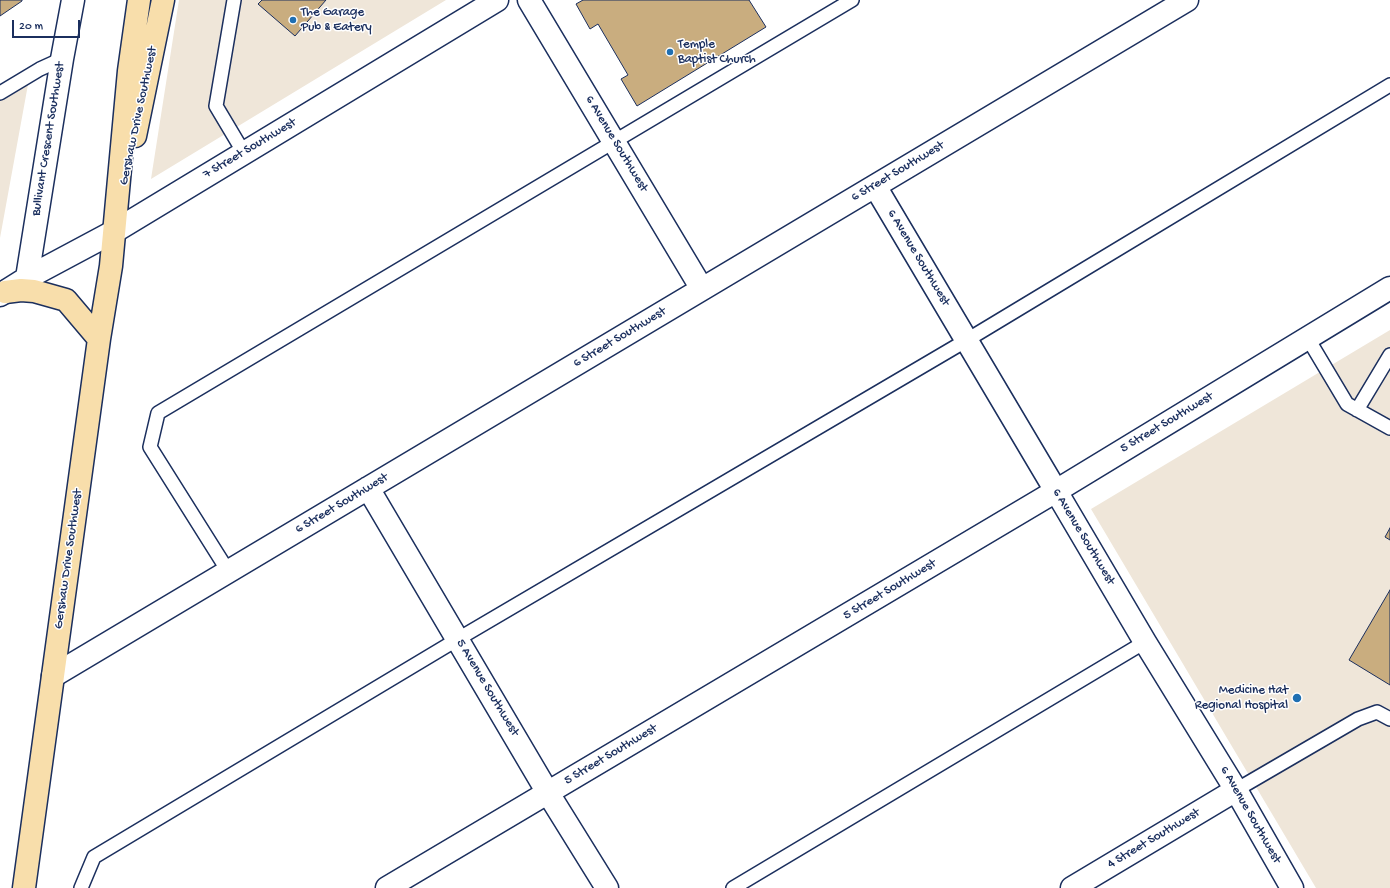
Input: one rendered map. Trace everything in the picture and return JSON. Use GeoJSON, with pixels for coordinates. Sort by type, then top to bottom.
{"type":"FeatureCollection","features":[{"type":"Feature","properties":{"kind":"main road","name":"Gershaw Drive Southwest"},"geometry":{"type":"LineString","coordinates":[[24,888],[99,339],[111,266],[129,71],[139,0]]}},
{"type":"Feature","properties":{"kind":"main road","name":"Gershaw Drive Southwest"},"geometry":{"type":"LineString","coordinates":[[114,231],[163,0]]}},
{"type":"Feature","properties":{"kind":"main road"},"geometry":{"type":"LineString","coordinates":[[2,294],[21,290],[34,291],[66,300],[99,339]]}},
{"type":"Feature","properties":{"kind":"street","name":"Bullivant Crescent Southwest"},"geometry":{"type":"LineString","coordinates":[[27,278],[62,58],[73,0]]}},
{"type":"Feature","properties":{"kind":"street","name":"7 Street Southwest"},"geometry":{"type":"LineString","coordinates":[[2,294],[27,278],[114,231],[497,0]]}},
{"type":"Feature","properties":{"kind":"street","name":"6 Avenue Southwest"},"geometry":{"type":"LineString","coordinates":[[529,0],[702,289]]}},
{"type":"Feature","properties":{"kind":"street","name":"6 Street Southwest"},"geometry":{"type":"LineString","coordinates":[[53,676],[1187,0]]}},
{"type":"Feature","properties":{"kind":"street","name":"6 Avenue Southwest"},"geometry":{"type":"LineString","coordinates":[[875,186],[1145,642],[1236,790],[1292,888]]}},
{"type":"Feature","properties":{"kind":"street","name":"5 Street Southwest"},"geometry":{"type":"LineString","coordinates":[[387,888],[1056,491],[1390,288]]}},
{"type":"Feature","properties":{"kind":"street","name":"5 Avenue Southwest"},"geometry":{"type":"LineString","coordinates":[[368,488],[548,792],[607,888]]}},
{"type":"Feature","properties":{"kind":"street","name":"4 Street Southwest"},"geometry":{"type":"LineString","coordinates":[[1072,888],[1236,790]]}},
{"type":"Feature","properties":{"kind":"lane"},"geometry":{"type":"LineString","coordinates":[[234,0],[216,106],[244,153]]}},
{"type":"Feature","properties":{"kind":"lane"},"geometry":{"type":"LineString","coordinates":[[228,571],[150,447],[158,413],[852,0]]}},
{"type":"Feature","properties":{"kind":"lane"},"geometry":{"type":"LineString","coordinates":[[0,93],[40,69],[62,58]]}},
{"type":"Feature","properties":{"kind":"lane"},"geometry":{"type":"LineString","coordinates":[[80,888],[94,857],[458,640],[967,340],[1390,85]]}},
{"type":"Feature","properties":{"kind":"lane"},"geometry":{"type":"LineString","coordinates":[[1306,338],[1347,404],[1390,428]]}},
{"type":"Feature","properties":{"kind":"lane"},"geometry":{"type":"LineString","coordinates":[[1357,410],[1390,354]]}},
{"type":"Feature","properties":{"kind":"lane"},"geometry":{"type":"LineString","coordinates":[[733,888],[1145,642]]}},
{"type":"Feature","properties":{"kind":"lane"},"geometry":{"type":"LineString","coordinates":[[1236,790],[1358,719],[1377,712],[1390,719]]}},
{"type":"Feature","properties":{"kind":"shaded area"},"geometry":{"type":"Polygon","coordinates":[[[179,0],[446,0],[151,179],[179,0]]]}},
{"type":"Feature","properties":{"kind":"shaded area"},"geometry":{"type":"Polygon","coordinates":[[[31,68],[0,238],[0,87],[31,68]]]}},
{"type":"Feature","properties":{"kind":"shaded area","name":"Medicine Hat Regional Hospital"},"geometry":{"type":"Polygon","coordinates":[[[1390,330],[1390,888],[1316,888],[1091,509],[1390,330]]]}},
{"type":"Feature","properties":{"kind":"building"},"geometry":{"type":"Polygon","coordinates":[[[0,0],[22,0],[22,1],[0,16],[0,0]]]}},
{"type":"Feature","properties":{"kind":"building","name":"The Garage Pub & Eatery"},"geometry":{"type":"Polygon","coordinates":[[[262,0],[326,0],[295,36],[258,4],[262,0]]]}},
{"type":"Feature","properties":{"kind":"building","name":"Temple Baptist Church"},"geometry":{"type":"Polygon","coordinates":[[[583,0],[749,0],[766,27],[637,106],[621,79],[628,75],[598,24],[590,29],[576,4],[583,0]]]}},
{"type":"Feature","properties":{"kind":"building"},"geometry":{"type":"Polygon","coordinates":[[[1390,528],[1390,540],[1385,537],[1390,528]]]}},
{"type":"Feature","properties":{"kind":"building"},"geometry":{"type":"Polygon","coordinates":[[[1390,590],[1390,685],[1349,660],[1390,590]]]}},
{"type":"Feature","properties":{"kind":"place","name":"The Garage Pub & Eatery"},"geometry":{"type":"Point","coordinates":[293,20]}},
{"type":"Feature","properties":{"kind":"place","name":"Temple Baptist Church"},"geometry":{"type":"Point","coordinates":[670,52]}},
{"type":"Feature","properties":{"kind":"place","name":"Medicine Hat Regional Hospital"},"geometry":{"type":"Point","coordinates":[1297,698]}}]}
